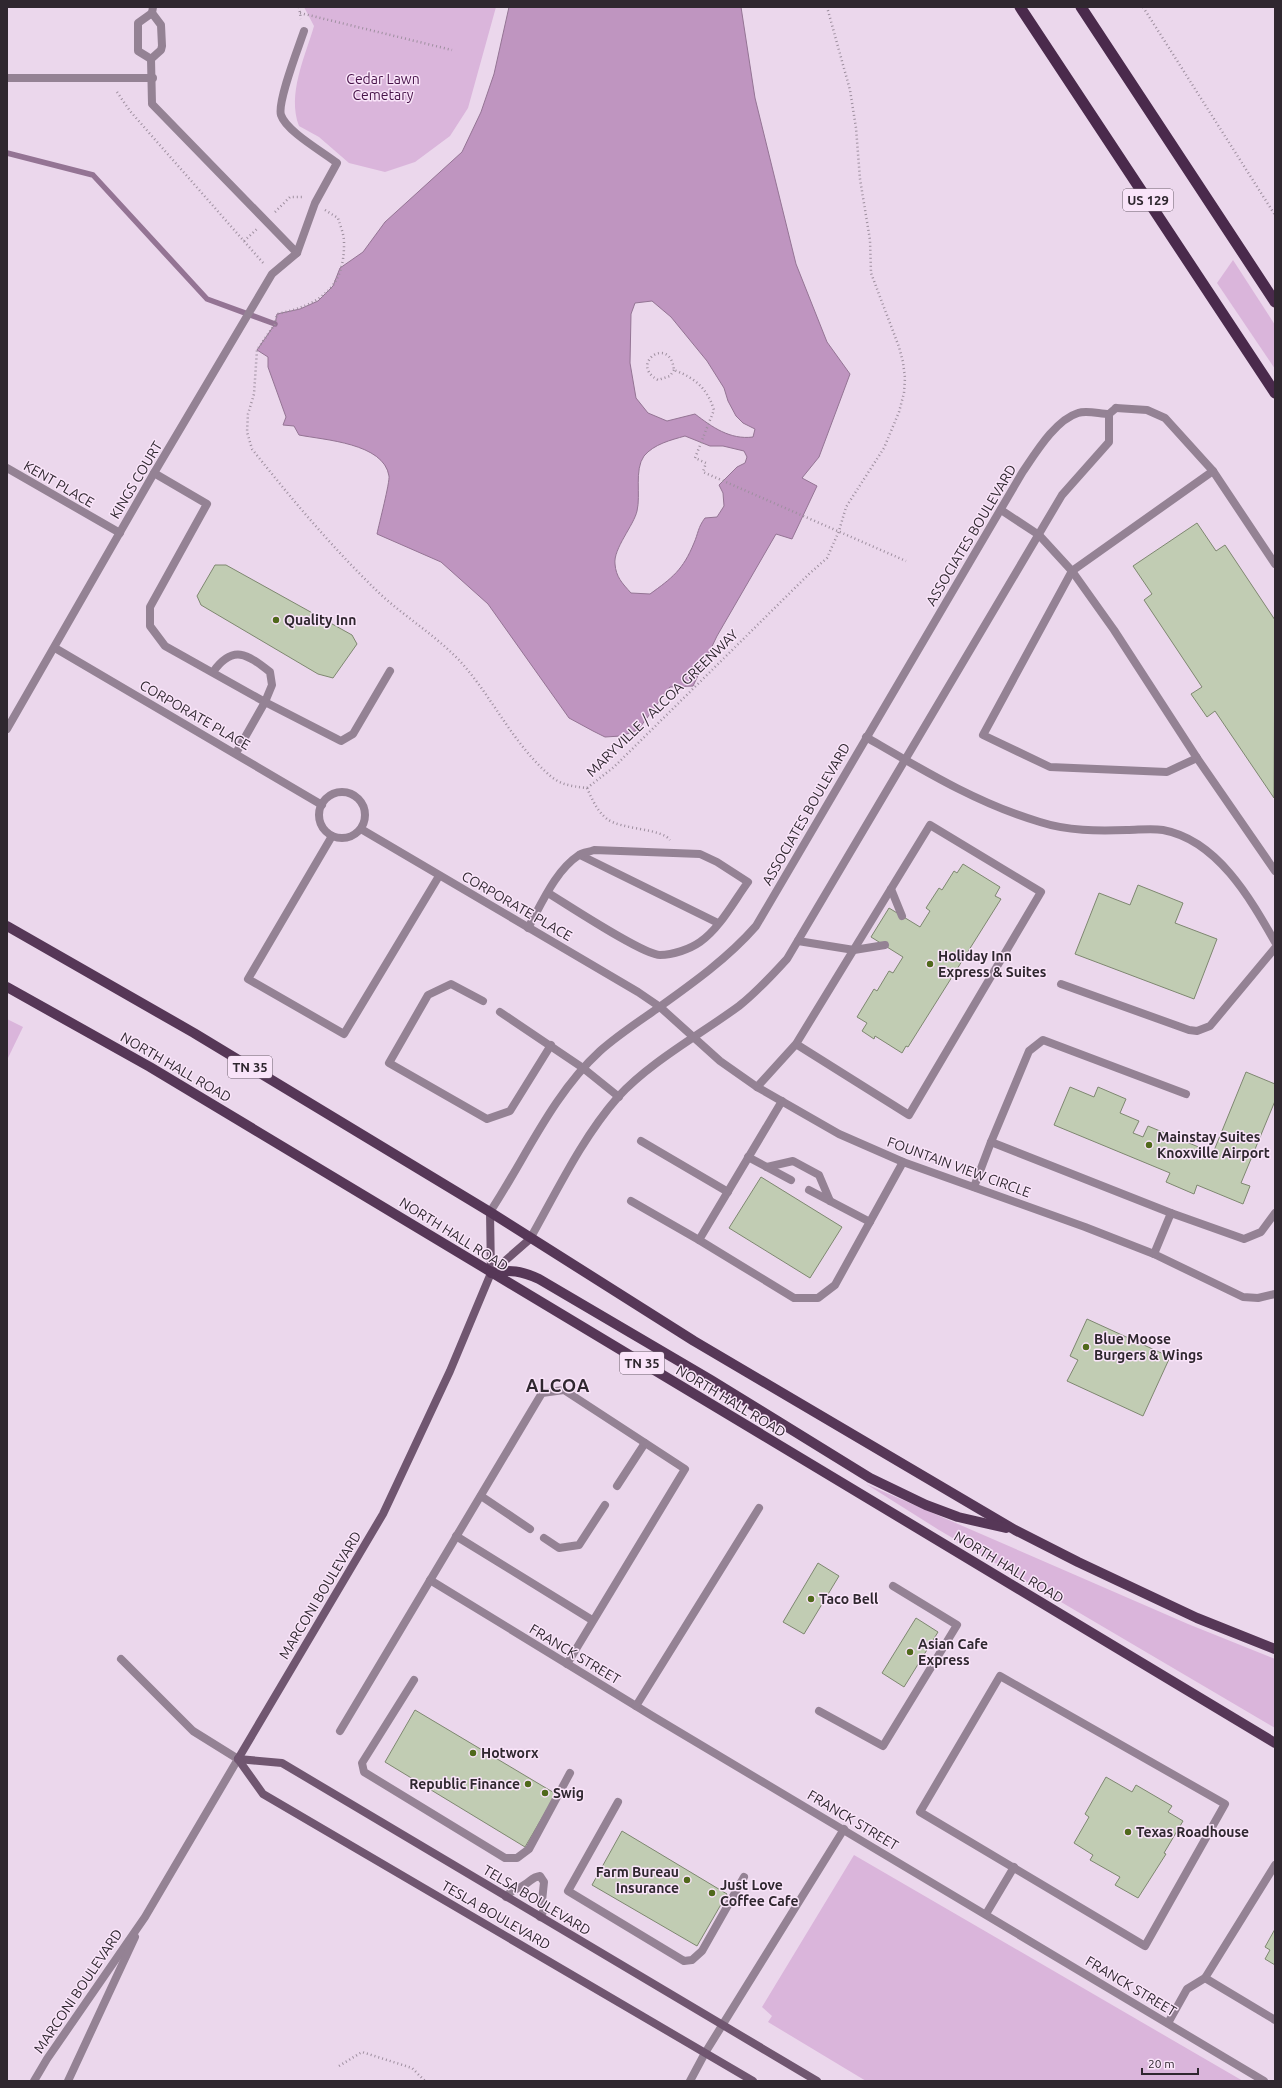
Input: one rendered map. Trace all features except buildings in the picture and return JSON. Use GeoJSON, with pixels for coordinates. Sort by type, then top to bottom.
{"type":"FeatureCollection","features":[{"type":"Feature","properties":{"kind":"highway","name":"US 129"},"geometry":{"type":"LineString","coordinates":[[1020,7],[1275,393]]}},
{"type":"Feature","properties":{"kind":"highway"},"geometry":{"type":"LineString","coordinates":[[1081,7],[1275,302]]}},
{"type":"Feature","properties":{"kind":"main road","name":"TN 35"},"geometry":{"type":"LineString","coordinates":[[7,926],[194,1033],[490,1212],[694,1341],[1015,1530],[1078,1562],[1197,1618],[1275,1649]]}},
{"type":"Feature","properties":{"kind":"main road","name":"NORTH HALL ROAD"},"geometry":{"type":"LineString","coordinates":[[7,987],[150,1067],[1275,1743]]}},
{"type":"Feature","properties":{"kind":"main road","name":"MARCONI BOULEVARD"},"geometry":{"type":"LineString","coordinates":[[238,1760],[384,1514],[450,1371],[491,1273],[490,1212]]}},
{"type":"Feature","properties":{"kind":"main road","name":"MARCONI BOULEVARD"},"geometry":{"type":"LineString","coordinates":[[491,1273],[530,1238]]}},
{"type":"Feature","properties":{"kind":"main road"},"geometry":{"type":"LineString","coordinates":[[491,1273],[506,1269],[515,1270],[539,1279],[711,1380],[870,1478],[926,1505],[958,1517],[1015,1530]]}},
{"type":"Feature","properties":{"kind":"main road","name":"TELSA BOULEVARD"},"geometry":{"type":"LineString","coordinates":[[238,1760],[282,1763],[722,2026],[817,2081]]}},
{"type":"Feature","properties":{"kind":"main road","name":"TESLA BOULEVARD"},"geometry":{"type":"LineString","coordinates":[[238,1760],[263,1794],[753,2081]]}},
{"type":"Feature","properties":{"kind":"street"},"geometry":{"type":"LineString","coordinates":[[153,10],[161,25],[162,46],[161,50],[151,59],[138,51],[138,23],[153,10]]}},
{"type":"Feature","properties":{"kind":"street"},"geometry":{"type":"LineString","coordinates":[[151,59],[152,104],[297,253],[315,203],[337,163],[289,127],[281,114],[282,98],[304,31]]}},
{"type":"Feature","properties":{"kind":"street"},"geometry":{"type":"LineString","coordinates":[[7,78],[152,78]]}},
{"type":"Feature","properties":{"kind":"street","name":"KINGS COURT"},"geometry":{"type":"LineString","coordinates":[[7,729],[55,648],[154,473],[260,298],[272,274],[297,253]]}},
{"type":"Feature","properties":{"kind":"street"},"geometry":{"type":"LineString","coordinates":[[530,1238],[590,1134],[619,1097],[645,1073],[740,1005],[768,980],[787,959],[1062,495],[1109,442],[1109,414],[1116,408],[1147,410],[1165,418],[1214,471],[1275,564]]}},
{"type":"Feature","properties":{"kind":"street","name":"ASSOCIATES BOULEVARD"},"geometry":{"type":"LineString","coordinates":[[490,1212],[558,1101],[583,1068],[600,1051],[720,962],[741,943],[756,926],[1022,473],[1047,437],[1068,418],[1079,412],[1109,414]]}},
{"type":"Feature","properties":{"kind":"street","name":"KENT PLACE"},"geometry":{"type":"LineString","coordinates":[[7,468],[120,533]]}},
{"type":"Feature","properties":{"kind":"street"},"geometry":{"type":"LineString","coordinates":[[1197,758],[1167,772],[1050,767],[983,735],[1072,571],[1214,471]]}},
{"type":"Feature","properties":{"kind":"street"},"geometry":{"type":"LineString","coordinates":[[154,473],[207,504],[150,608],[150,626],[165,646],[265,702],[340,741],[353,734],[390,671]]}},
{"type":"Feature","properties":{"kind":"street"},"geometry":{"type":"LineString","coordinates":[[1000,510],[1039,535],[1072,571],[1114,630],[1197,758],[1275,871]]}},
{"type":"Feature","properties":{"kind":"street","name":"CORPORATE PLACE"},"geometry":{"type":"LineString","coordinates":[[55,648],[236,753],[322,805]]}},
{"type":"Feature","properties":{"kind":"street"},"geometry":{"type":"LineString","coordinates":[[213,672],[222,660],[236,654],[254,659],[270,672],[272,685],[265,702],[236,753]]}},
{"type":"Feature","properties":{"kind":"street"},"geometry":{"type":"LineString","coordinates":[[866,737],[906,760],[1001,809],[1041,822],[1078,830],[1162,830],[1180,835],[1194,842],[1214,857],[1238,882],[1253,903],[1275,942]]}},
{"type":"Feature","properties":{"kind":"street"},"geometry":{"type":"LineString","coordinates":[[339,793],[353,795],[360,800],[366,814],[361,829],[348,838],[332,836],[322,826],[320,812],[322,805],[327,799],[339,793]]}},
{"type":"Feature","properties":{"kind":"street"},"geometry":{"type":"LineString","coordinates":[[757,1087],[796,1044],[930,825],[1041,892],[910,1115],[796,1044]]}},
{"type":"Feature","properties":{"kind":"street","name":"CORPORATE PLACE"},"geometry":{"type":"LineString","coordinates":[[361,829],[638,992],[660,1007]]}},
{"type":"Feature","properties":{"kind":"street"},"geometry":{"type":"LineString","coordinates":[[332,836],[248,979],[344,1034],[439,876]]}},
{"type":"Feature","properties":{"kind":"street"},"geometry":{"type":"LineString","coordinates":[[528,928],[548,893],[558,876],[580,854],[594,850],[700,854],[717,862],[748,882],[718,923],[700,942],[678,952],[659,955],[641,949],[548,893]]}},
{"type":"Feature","properties":{"kind":"street"},"geometry":{"type":"LineString","coordinates":[[580,854],[718,923]]}},
{"type":"Feature","properties":{"kind":"street"},"geometry":{"type":"LineString","coordinates":[[891,889],[902,916]]}},
{"type":"Feature","properties":{"kind":"street"},"geometry":{"type":"LineString","coordinates":[[798,941],[854,950],[885,945]]}},
{"type":"Feature","properties":{"kind":"street"},"geometry":{"type":"LineString","coordinates":[[1061,984],[1189,1030],[1197,1031],[1210,1026],[1275,948]]}},
{"type":"Feature","properties":{"kind":"street"},"geometry":{"type":"LineString","coordinates":[[483,1001],[451,984],[428,995],[389,1063],[487,1119],[510,1111],[551,1045]]}},
{"type":"Feature","properties":{"kind":"street","name":"FOUNTAIN VIEW CIRCLE"},"geometry":{"type":"LineString","coordinates":[[660,1007],[720,1061],[757,1087],[839,1134],[903,1162],[1086,1227],[1154,1254],[1243,1297],[1258,1298],[1275,1294]]}},
{"type":"Feature","properties":{"kind":"street"},"geometry":{"type":"LineString","coordinates":[[500,1012],[551,1045],[619,1097]]}},
{"type":"Feature","properties":{"kind":"street"},"geometry":{"type":"LineString","coordinates":[[974,1187],[1029,1051],[1043,1040],[1186,1094]]}},
{"type":"Feature","properties":{"kind":"street"},"geometry":{"type":"LineString","coordinates":[[699,1240],[782,1101]]}},
{"type":"Feature","properties":{"kind":"street"},"geometry":{"type":"LineString","coordinates":[[641,1141],[728,1192]]}},
{"type":"Feature","properties":{"kind":"street"},"geometry":{"type":"LineString","coordinates":[[991,1142],[1171,1213],[1244,1239],[1261,1232],[1275,1213]]}},
{"type":"Feature","properties":{"kind":"street"},"geometry":{"type":"LineString","coordinates":[[748,1157],[791,1180]]}},
{"type":"Feature","properties":{"kind":"street"},"geometry":{"type":"LineString","coordinates":[[767,1167],[793,1161],[819,1175],[830,1201]]}},
{"type":"Feature","properties":{"kind":"street"},"geometry":{"type":"LineString","coordinates":[[631,1202],[699,1240],[794,1298],[818,1298],[835,1285],[903,1162]]}},
{"type":"Feature","properties":{"kind":"street"},"geometry":{"type":"LineString","coordinates":[[809,1190],[870,1222]]}},
{"type":"Feature","properties":{"kind":"street"},"geometry":{"type":"LineString","coordinates":[[1154,1254],[1171,1213]]}},
{"type":"Feature","properties":{"kind":"street"},"geometry":{"type":"LineString","coordinates":[[340,1731],[542,1393],[564,1390],[685,1469],[592,1620],[567,1664]]}},
{"type":"Feature","properties":{"kind":"street"},"geometry":{"type":"LineString","coordinates":[[617,1486],[644,1443]]}},
{"type":"Feature","properties":{"kind":"street"},"geometry":{"type":"LineString","coordinates":[[481,1496],[530,1529]]}},
{"type":"Feature","properties":{"kind":"street"},"geometry":{"type":"LineString","coordinates":[[544,1538],[559,1548],[579,1545],[605,1505]]}},
{"type":"Feature","properties":{"kind":"street"},"geometry":{"type":"LineString","coordinates":[[636,1706],[759,1508]]}},
{"type":"Feature","properties":{"kind":"street"},"geometry":{"type":"LineString","coordinates":[[456,1536],[592,1620]]}},
{"type":"Feature","properties":{"kind":"street","name":"FRANCK STREET"},"geometry":{"type":"LineString","coordinates":[[430,1580],[636,1706],[1264,2081]]}},
{"type":"Feature","properties":{"kind":"street"},"geometry":{"type":"LineString","coordinates":[[819,1711],[883,1746],[957,1625],[893,1586]]}},
{"type":"Feature","properties":{"kind":"street"},"geometry":{"type":"LineString","coordinates":[[121,1660],[193,1731],[238,1760]]}},
{"type":"Feature","properties":{"kind":"street"},"geometry":{"type":"LineString","coordinates":[[1000,1676],[1225,1804],[1145,1946],[1014,1867],[920,1812],[1000,1676]]}},
{"type":"Feature","properties":{"kind":"street"},"geometry":{"type":"LineString","coordinates":[[414,1680],[362,1762],[364,1772],[505,1858],[517,1858],[528,1849],[570,1773]]}},
{"type":"Feature","properties":{"kind":"street","name":"MARCONI BOULEVARD"},"geometry":{"type":"LineString","coordinates":[[34,2081],[47,2059],[145,1917],[238,1760]]}},
{"type":"Feature","properties":{"kind":"street"},"geometry":{"type":"LineString","coordinates":[[618,1802],[568,1891],[684,1961],[692,1960],[702,1952],[744,1877]]}},
{"type":"Feature","properties":{"kind":"street"},"geometry":{"type":"LineString","coordinates":[[690,2081],[705,2053],[844,1829]]}},
{"type":"Feature","properties":{"kind":"street"},"geometry":{"type":"LineString","coordinates":[[1168,2023],[1188,1989],[1205,1978],[1275,1865]]}},
{"type":"Feature","properties":{"kind":"street"},"geometry":{"type":"LineString","coordinates":[[986,1914],[1014,1867]]}},
{"type":"Feature","properties":{"kind":"street"},"geometry":{"type":"LineString","coordinates":[[506,1897],[511,1890],[526,1885],[532,1877],[540,1876],[544,1882],[542,1901],[544,1910],[540,1917]]}},
{"type":"Feature","properties":{"kind":"street","name":"MARCONI BOULEVARD"},"geometry":{"type":"LineString","coordinates":[[68,2081],[145,1917]]}},
{"type":"Feature","properties":{"kind":"street"},"geometry":{"type":"LineString","coordinates":[[1205,1978],[1275,2020]]}},
{"type":"Feature","properties":{"kind":"path","name":"MARYVILLE / ALCOA GREENWAY"},"geometry":{"type":"LineString","coordinates":[[244,241],[290,197],[304,197],[338,218],[344,241],[340,268],[333,286],[318,301],[300,309],[278,314],[275,324],[257,350],[254,394],[248,414],[247,432],[252,449],[319,529],[374,588],[439,640],[460,661],[515,737],[546,773],[566,786],[587,788],[614,767],[827,558],[839,532],[846,507],[884,448],[892,430],[904,393],[905,378],[899,347],[871,273],[870,240],[860,179],[855,122],[848,84],[827,7]]}},
{"type":"Feature","properties":{"kind":"path"},"geometry":{"type":"LineString","coordinates":[[1143,7],[1275,215]]}},
{"type":"Feature","properties":{"kind":"path"},"geometry":{"type":"LineString","coordinates":[[300,13],[452,50]]}},
{"type":"Feature","properties":{"kind":"path"},"geometry":{"type":"LineString","coordinates":[[114,89],[119,92],[130,111],[272,274]]}},
{"type":"Feature","properties":{"kind":"path"},"geometry":{"type":"LineString","coordinates":[[663,353],[673,362],[674,370],[670,376],[658,380],[650,375],[647,366],[648,360],[655,354],[663,353]]}},
{"type":"Feature","properties":{"kind":"path"},"geometry":{"type":"LineString","coordinates":[[674,370],[695,380],[707,394],[714,410],[695,458],[706,463],[702,472],[906,561]]}},
{"type":"Feature","properties":{"kind":"path"},"geometry":{"type":"LineString","coordinates":[[587,788],[594,803],[607,820],[625,826],[666,835],[670,840],[672,852]]}},
{"type":"Feature","properties":{"kind":"path"},"geometry":{"type":"LineString","coordinates":[[339,2066],[362,2052],[412,2068],[425,2081]]}},
{"type":"Feature","properties":{"kind":"green space","name":"Cedar Lawn Cemetary"},"geometry":{"type":"Polygon","coordinates":[[[304,7],[496,7],[468,108],[450,136],[415,162],[385,172],[349,163],[319,137],[299,126],[296,114],[296,88],[302,63],[314,26],[304,7]]]}},
{"type":"Feature","properties":{"kind":"green space"},"geometry":{"type":"Polygon","coordinates":[[[1233,260],[1275,325],[1275,369],[1217,283],[1233,260]]]}},
{"type":"Feature","properties":{"kind":"green space"},"geometry":{"type":"Polygon","coordinates":[[[7,1019],[23,1027],[7,1060],[7,1019]]]}},
{"type":"Feature","properties":{"kind":"green space"},"geometry":{"type":"Polygon","coordinates":[[[866,1484],[1188,1624],[1275,1659],[1275,1728],[939,1530],[866,1484]]]}},
{"type":"Feature","properties":{"kind":"green space"},"geometry":{"type":"Polygon","coordinates":[[[854,1855],[1243,2081],[866,2081],[768,2022],[772,2016],[762,2007],[854,1855]]]}},
{"type":"Feature","properties":{"kind":"shaded area"},"geometry":{"type":"Polygon","coordinates":[[[509,7],[741,7],[755,98],[796,264],[827,342],[850,374],[819,457],[802,478],[817,486],[792,539],[776,534],[717,636],[693,686],[670,687],[638,730],[621,736],[605,737],[569,718],[488,604],[441,562],[377,534],[389,480],[385,465],[376,456],[365,450],[337,441],[299,435],[294,426],[283,425],[286,417],[268,367],[268,357],[257,350],[275,324],[277,314],[300,309],[318,301],[333,286],[340,268],[363,252],[385,222],[462,152],[481,112],[494,74],[509,7]],[[652,301],[635,303],[631,314],[630,363],[636,398],[648,413],[667,421],[695,414],[722,432],[737,436],[753,437],[755,429],[743,423],[736,416],[728,401],[724,388],[707,361],[671,317],[652,301]],[[685,436],[653,448],[644,456],[641,462],[638,475],[637,511],[620,544],[615,558],[618,576],[631,593],[650,594],[676,573],[686,560],[699,527],[705,518],[717,517],[724,506],[723,493],[719,485],[737,467],[745,463],[747,457],[744,451],[723,446],[710,446],[685,436]]]}},
{"type":"Feature","properties":{"kind":"waterway"},"geometry":{"type":"LineString","coordinates":[[7,153],[93,175],[207,299],[275,324]]}},
{"type":"Feature","properties":{"kind":"place","name":"Quality Inn"},"geometry":{"type":"Point","coordinates":[276,620]}},
{"type":"Feature","properties":{"kind":"place","name":"Holiday Inn Express & Suites"},"geometry":{"type":"Point","coordinates":[930,964]}},
{"type":"Feature","properties":{"kind":"place","name":"Mainstay Suites Knoxville Airport"},"geometry":{"type":"Point","coordinates":[1149,1145]}},
{"type":"Feature","properties":{"kind":"place","name":"Blue Moose Burgers & Wings"},"geometry":{"type":"Point","coordinates":[1086,1347]}},
{"type":"Feature","properties":{"kind":"place","name":"Taco Bell"},"geometry":{"type":"Point","coordinates":[811,1599]}},
{"type":"Feature","properties":{"kind":"place","name":"Asian Cafe Express"},"geometry":{"type":"Point","coordinates":[910,1652]}},
{"type":"Feature","properties":{"kind":"place","name":"Hotworx"},"geometry":{"type":"Point","coordinates":[473,1753]}},
{"type":"Feature","properties":{"kind":"place","name":"Republic Finance"},"geometry":{"type":"Point","coordinates":[528,1784]}},
{"type":"Feature","properties":{"kind":"place","name":"Swig"},"geometry":{"type":"Point","coordinates":[545,1793]}},
{"type":"Feature","properties":{"kind":"place","name":"Texas Roadhouse"},"geometry":{"type":"Point","coordinates":[1128,1832]}},
{"type":"Feature","properties":{"kind":"place","name":"Farm Bureau Insurance"},"geometry":{"type":"Point","coordinates":[687,1880]}},
{"type":"Feature","properties":{"kind":"place","name":"Just Love Coffee Cafe"},"geometry":{"type":"Point","coordinates":[712,1893]}},
{"type":"Feature","properties":{"kind":"district","name":"ALCOA"},"geometry":{"type":"Point","coordinates":[558,1386]}}]}
